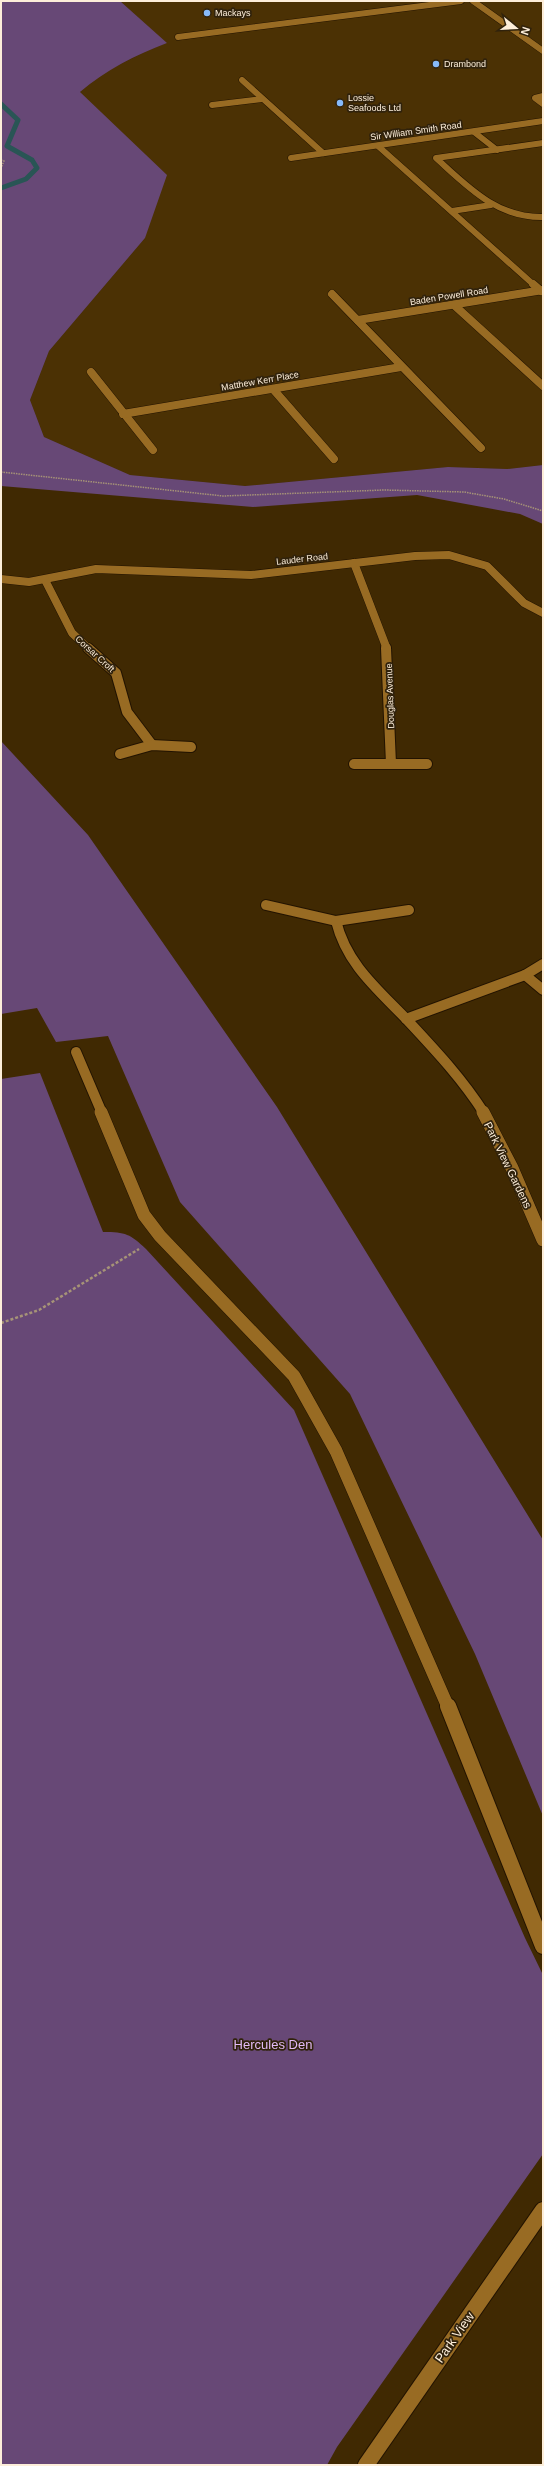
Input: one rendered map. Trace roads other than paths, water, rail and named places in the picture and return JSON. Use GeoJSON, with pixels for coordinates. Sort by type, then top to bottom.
{"type":"FeatureCollection","features":[{"type":"Feature","properties":{"kind":"street"},"geometry":{"type":"LineString","coordinates":[[178,37],[461,1]]}},
{"type":"Feature","properties":{"kind":"street"},"geometry":{"type":"LineString","coordinates":[[473,1],[543,51]]}},
{"type":"Feature","properties":{"kind":"street"},"geometry":{"type":"LineString","coordinates":[[242,80],[323,153]]}},
{"type":"Feature","properties":{"kind":"street"},"geometry":{"type":"LineString","coordinates":[[543,96],[535,98],[543,104]]}},
{"type":"Feature","properties":{"kind":"street"},"geometry":{"type":"LineString","coordinates":[[212,105],[262,99]]}},
{"type":"Feature","properties":{"kind":"street","name":"Sir William Smith Road"},"geometry":{"type":"LineString","coordinates":[[291,158],[543,121]]}},
{"type":"Feature","properties":{"kind":"street"},"geometry":{"type":"LineString","coordinates":[[474,132],[497,150]]}},
{"type":"Feature","properties":{"kind":"street"},"geometry":{"type":"LineString","coordinates":[[543,143],[436,158],[491,206],[530,219],[543,217]]}},
{"type":"Feature","properties":{"kind":"street"},"geometry":{"type":"LineString","coordinates":[[378,146],[542,290]]}},
{"type":"Feature","properties":{"kind":"street"},"geometry":{"type":"LineString","coordinates":[[452,212],[491,206]]}},
{"type":"Feature","properties":{"kind":"street","name":"Baden Powell Road"},"geometry":{"type":"LineString","coordinates":[[358,320],[542,290]]}},
{"type":"Feature","properties":{"kind":"street"},"geometry":{"type":"LineString","coordinates":[[332,294],[481,448]]}},
{"type":"Feature","properties":{"kind":"street"},"geometry":{"type":"LineString","coordinates":[[454,305],[543,386]]}},
{"type":"Feature","properties":{"kind":"street","name":"Matthew Kerr Place"},"geometry":{"type":"LineString","coordinates":[[123,414],[401,367]]}},
{"type":"Feature","properties":{"kind":"street"},"geometry":{"type":"LineString","coordinates":[[91,372],[153,450]]}},
{"type":"Feature","properties":{"kind":"street"},"geometry":{"type":"LineString","coordinates":[[273,389],[334,459]]}},
{"type":"Feature","properties":{"kind":"street","name":"Lauder Road"},"geometry":{"type":"LineString","coordinates":[[45,580],[79,571],[96,569],[251,575],[432,554],[463,558],[487,566],[524,603],[543,613]]}},
{"type":"Feature","properties":{"kind":"street","name":"Douglas Avenue"},"geometry":{"type":"LineString","coordinates":[[354,563],[388,652],[391,764]]}},
{"type":"Feature","properties":{"kind":"street"},"geometry":{"type":"LineString","coordinates":[[1,579],[18,582],[45,580]]}},
{"type":"Feature","properties":{"kind":"street","name":"Corsar Croft"},"geometry":{"type":"LineString","coordinates":[[45,580],[72,633],[116,673],[126,712],[152,746]]}},
{"type":"Feature","properties":{"kind":"street"},"geometry":{"type":"LineString","coordinates":[[120,754],[152,746],[192,747]]}},
{"type":"Feature","properties":{"kind":"street"},"geometry":{"type":"LineString","coordinates":[[354,764],[427,764]]}},
{"type":"Feature","properties":{"kind":"street"},"geometry":{"type":"LineString","coordinates":[[266,905],[336,921],[409,910]]}},
{"type":"Feature","properties":{"kind":"street","name":"Park View Gardens"},"geometry":{"type":"LineString","coordinates":[[336,921],[339,939],[344,951],[368,983],[406,1019],[473,1098],[497,1136],[543,1240]]}},
{"type":"Feature","properties":{"kind":"street"},"geometry":{"type":"LineString","coordinates":[[406,1019],[525,975],[543,964]]}},
{"type":"Feature","properties":{"kind":"street"},"geometry":{"type":"LineString","coordinates":[[525,975],[543,990]]}},
{"type":"Feature","properties":{"kind":"street"},"geometry":{"type":"LineString","coordinates":[[76,1052],[144,1215],[160,1236],[294,1376],[336,1451],[438,1681],[543,1946]]}},
{"type":"Feature","properties":{"kind":"street","name":"Park View"},"geometry":{"type":"LineString","coordinates":[[366,2465],[543,2210]]}},
{"type":"Feature","properties":{"kind":"waterway"},"geometry":{"type":"LineString","coordinates":[[1,104],[18,120],[7,146],[32,160],[37,168],[26,179],[1,188]]}},
{"type":"Feature","properties":{"kind":"place","name":"Mackays"},"geometry":{"type":"Point","coordinates":[207,13]}},
{"type":"Feature","properties":{"kind":"place","name":"Drambond"},"geometry":{"type":"Point","coordinates":[436,64]}},
{"type":"Feature","properties":{"kind":"place","name":"Lossie Seafoods Ltd"},"geometry":{"type":"Point","coordinates":[340,103]}},
{"type":"Feature","properties":{"kind":"park label","name":"Hercules Den"},"geometry":{"type":"Point","coordinates":[273,2044]}}]}
